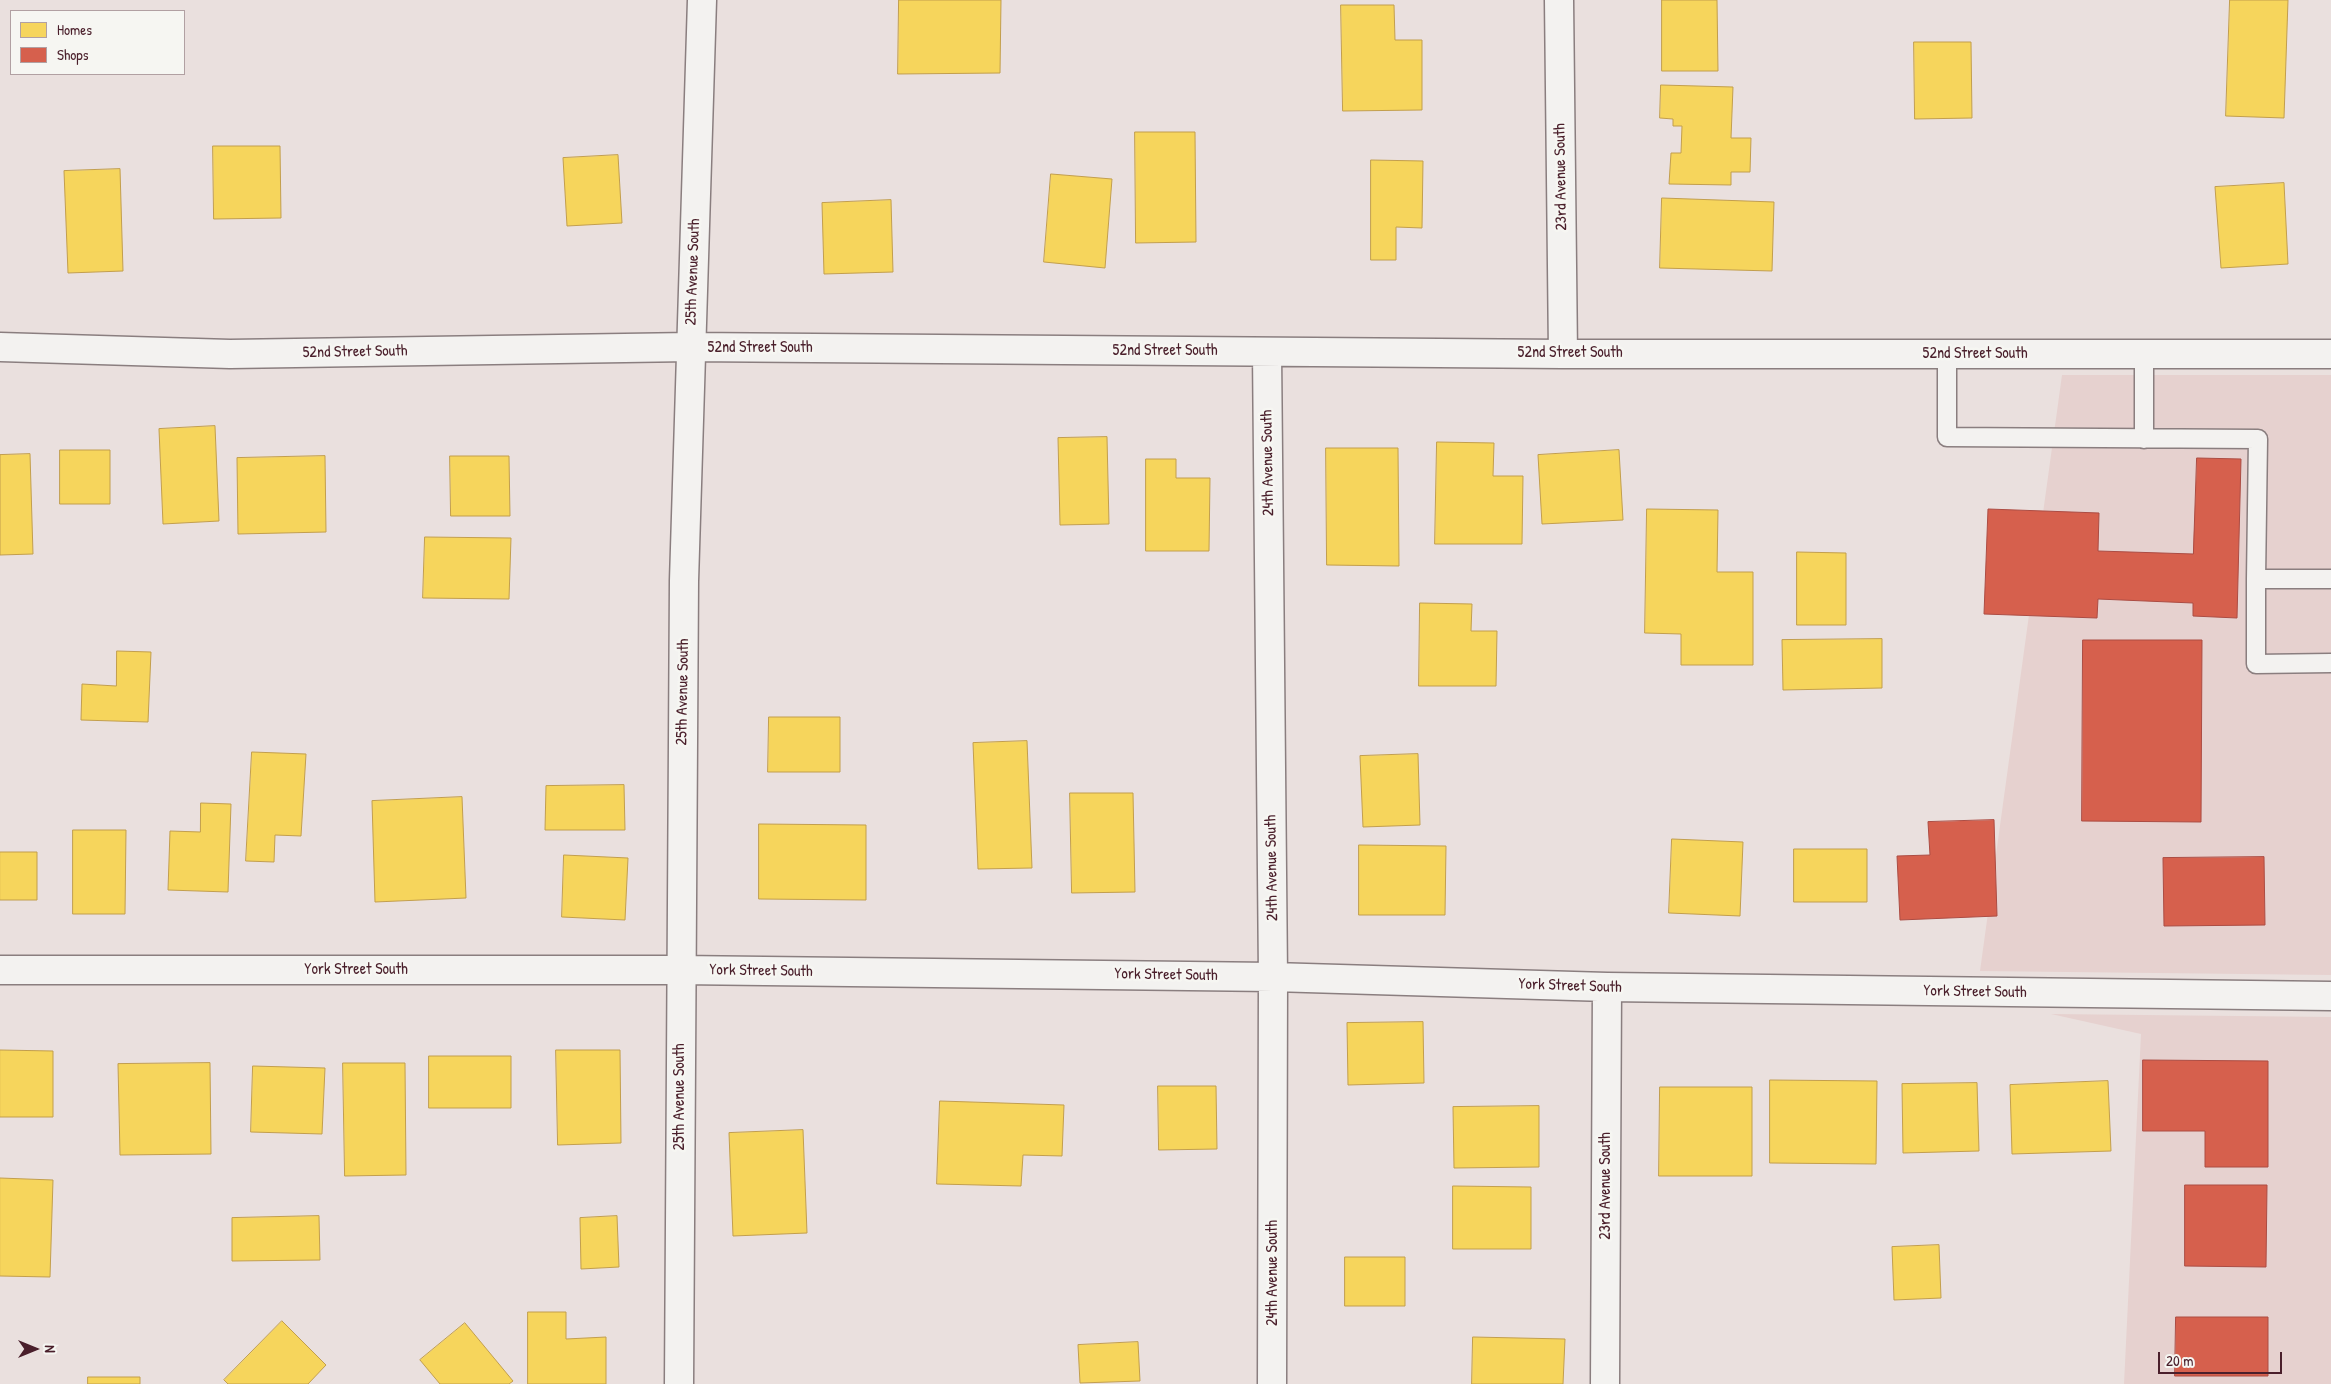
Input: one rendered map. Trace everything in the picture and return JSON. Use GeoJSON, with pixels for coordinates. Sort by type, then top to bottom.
{"type":"FeatureCollection","features":[{"type":"Feature","properties":{"kind":"street","name":"25th Avenue South"},"geometry":{"type":"LineString","coordinates":[[679,1384],[680,970],[684,581],[702,0]]}},
{"type":"Feature","properties":{"kind":"street","name":"23rd Avenue South"},"geometry":{"type":"LineString","coordinates":[[1559,0],[1563,354]]}},
{"type":"Feature","properties":{"kind":"street","name":"52nd Street South"},"geometry":{"type":"LineString","coordinates":[[0,347],[230,354],[690,348],[1563,354],[2331,354]]}},
{"type":"Feature","properties":{"kind":"street","name":"24th Avenue South"},"geometry":{"type":"LineString","coordinates":[[1267,352],[1274,977],[1272,1384]]}},
{"type":"Feature","properties":{"kind":"street","name":"York Street South"},"geometry":{"type":"LineString","coordinates":[[0,970],[680,970],[1274,977],[1607,987],[2331,996]]}},
{"type":"Feature","properties":{"kind":"street","name":"23rd Avenue South"},"geometry":{"type":"LineString","coordinates":[[1605,1384],[1607,987]]}},
{"type":"Feature","properties":{"kind":"lane"},"geometry":{"type":"LineString","coordinates":[[1947,354],[1947,438],[2258,439],[2256,664],[2331,663]]}},
{"type":"Feature","properties":{"kind":"lane"},"geometry":{"type":"LineString","coordinates":[[2144,354],[2144,439]]}},
{"type":"Feature","properties":{"kind":"lane"},"geometry":{"type":"LineString","coordinates":[[2256,579],[2331,579]]}},
{"type":"Feature","properties":{"kind":"shaded area"},"geometry":{"type":"Polygon","coordinates":[[[2062,375],[2331,375],[2331,975],[1980,971],[2062,375]]]}},
{"type":"Feature","properties":{"kind":"shaded area"},"geometry":{"type":"Polygon","coordinates":[[[2051,1014],[2331,1017],[2331,1384],[2124,1384],[2141,1034],[2051,1014]]]}},
{"type":"Feature","properties":{"kind":"building: Homes"},"geometry":{"type":"Polygon","coordinates":[[[899,0],[1001,0],[1000,73],[898,74],[899,0]]]}},
{"type":"Feature","properties":{"kind":"building: Homes"},"geometry":{"type":"Polygon","coordinates":[[[1662,0],[1717,0],[1718,71],[1662,71],[1662,0]]]}},
{"type":"Feature","properties":{"kind":"building: Homes"},"geometry":{"type":"Polygon","coordinates":[[[2230,0],[2288,0],[2284,118],[2226,116],[2230,0]]]}},
{"type":"Feature","properties":{"kind":"building: Homes"},"geometry":{"type":"Polygon","coordinates":[[[1341,5],[1394,5],[1395,40],[1422,40],[1422,110],[1343,111],[1341,5]]]}},
{"type":"Feature","properties":{"kind":"building: Homes"},"geometry":{"type":"Polygon","coordinates":[[[1914,42],[1971,42],[1972,118],[1915,119],[1914,42]]]}},
{"type":"Feature","properties":{"kind":"building: Homes"},"geometry":{"type":"Polygon","coordinates":[[[1661,85],[1733,87],[1731,138],[1751,138],[1750,172],[1731,172],[1731,185],[1669,184],[1671,153],[1681,153],[1682,126],[1673,126],[1673,119],[1660,118],[1661,85]]]}},
{"type":"Feature","properties":{"kind":"building: Homes"},"geometry":{"type":"Polygon","coordinates":[[[1135,132],[1195,132],[1196,242],[1136,243],[1135,132]]]}},
{"type":"Feature","properties":{"kind":"building: Homes"},"geometry":{"type":"Polygon","coordinates":[[[213,146],[280,146],[281,218],[214,219],[213,146]]]}},
{"type":"Feature","properties":{"kind":"building: Homes"},"geometry":{"type":"Polygon","coordinates":[[[618,155],[622,223],[567,226],[563,158],[618,155]]]}},
{"type":"Feature","properties":{"kind":"building: Homes"},"geometry":{"type":"Polygon","coordinates":[[[1371,160],[1423,161],[1422,228],[1396,227],[1396,260],[1371,260],[1371,160]]]}},
{"type":"Feature","properties":{"kind":"building: Homes"},"geometry":{"type":"Polygon","coordinates":[[[120,169],[123,271],[68,273],[64,171],[120,169]]]}},
{"type":"Feature","properties":{"kind":"building: Homes"},"geometry":{"type":"Polygon","coordinates":[[[1051,174],[1112,179],[1105,268],[1044,262],[1051,174]]]}},
{"type":"Feature","properties":{"kind":"building: Homes"},"geometry":{"type":"Polygon","coordinates":[[[2284,183],[2288,264],[2221,268],[2215,187],[2284,183]]]}},
{"type":"Feature","properties":{"kind":"building: Homes"},"geometry":{"type":"Polygon","coordinates":[[[1662,198],[1774,202],[1772,271],[1660,268],[1662,198]]]}},
{"type":"Feature","properties":{"kind":"building: Homes"},"geometry":{"type":"Polygon","coordinates":[[[891,200],[893,272],[824,274],[822,203],[891,200]]]}},
{"type":"Feature","properties":{"kind":"building: Homes"},"geometry":{"type":"Polygon","coordinates":[[[215,426],[219,521],[163,524],[159,429],[215,426]]]}},
{"type":"Feature","properties":{"kind":"building: Homes"},"geometry":{"type":"Polygon","coordinates":[[[1107,437],[1109,524],[1060,525],[1058,438],[1107,437]]]}},
{"type":"Feature","properties":{"kind":"building: Homes"},"geometry":{"type":"Polygon","coordinates":[[[1437,442],[1494,443],[1493,476],[1523,476],[1522,544],[1435,544],[1437,442]]]}},
{"type":"Feature","properties":{"kind":"building: Homes"},"geometry":{"type":"Polygon","coordinates":[[[1326,448],[1398,448],[1399,566],[1327,565],[1326,448]]]}},
{"type":"Feature","properties":{"kind":"building: Homes"},"geometry":{"type":"Polygon","coordinates":[[[60,450],[110,450],[110,504],[60,504],[60,450]]]}},
{"type":"Feature","properties":{"kind":"building: Homes"},"geometry":{"type":"Polygon","coordinates":[[[1619,450],[1623,520],[1542,524],[1538,455],[1619,450]]]}},
{"type":"Feature","properties":{"kind":"building: Homes"},"geometry":{"type":"Polygon","coordinates":[[[30,454],[33,554],[0,555],[0,455],[30,454]]]}},
{"type":"Feature","properties":{"kind":"building: Homes"},"geometry":{"type":"Polygon","coordinates":[[[325,456],[326,532],[238,534],[237,458],[325,456]]]}},
{"type":"Feature","properties":{"kind":"building: Homes"},"geometry":{"type":"Polygon","coordinates":[[[450,456],[509,456],[510,516],[451,516],[450,456]]]}},
{"type":"Feature","properties":{"kind":"building: Homes"},"geometry":{"type":"Polygon","coordinates":[[[1146,459],[1176,459],[1176,478],[1210,478],[1209,551],[1146,551],[1146,459]]]}},
{"type":"Feature","properties":{"kind":"building: Homes"},"geometry":{"type":"Polygon","coordinates":[[[1647,509],[1718,510],[1717,572],[1753,572],[1753,665],[1681,665],[1681,634],[1645,633],[1647,509]]]}},
{"type":"Feature","properties":{"kind":"building: Homes"},"geometry":{"type":"Polygon","coordinates":[[[425,537],[511,538],[509,599],[423,598],[425,537]]]}},
{"type":"Feature","properties":{"kind":"building: Homes"},"geometry":{"type":"Polygon","coordinates":[[[1797,552],[1846,553],[1846,625],[1797,625],[1797,552]]]}},
{"type":"Feature","properties":{"kind":"building: Homes"},"geometry":{"type":"Polygon","coordinates":[[[1420,603],[1472,604],[1471,631],[1497,631],[1496,686],[1419,686],[1420,603]]]}},
{"type":"Feature","properties":{"kind":"building: Homes"},"geometry":{"type":"Polygon","coordinates":[[[1882,639],[1882,688],[1783,690],[1782,640],[1882,639]]]}},
{"type":"Feature","properties":{"kind":"building: Homes"},"geometry":{"type":"Polygon","coordinates":[[[117,651],[151,652],[148,722],[81,720],[82,684],[116,686],[117,651]]]}},
{"type":"Feature","properties":{"kind":"building: Homes"},"geometry":{"type":"Polygon","coordinates":[[[769,717],[840,717],[840,772],[768,772],[769,717]]]}},
{"type":"Feature","properties":{"kind":"building: Homes"},"geometry":{"type":"Polygon","coordinates":[[[1027,741],[1032,868],[978,869],[973,743],[1027,741]]]}},
{"type":"Feature","properties":{"kind":"building: Homes"},"geometry":{"type":"Polygon","coordinates":[[[252,752],[306,754],[301,836],[275,835],[274,862],[246,861],[252,752]]]}},
{"type":"Feature","properties":{"kind":"building: Homes"},"geometry":{"type":"Polygon","coordinates":[[[1418,754],[1420,825],[1363,827],[1360,756],[1418,754]]]}},
{"type":"Feature","properties":{"kind":"building: Homes"},"geometry":{"type":"Polygon","coordinates":[[[624,785],[625,830],[545,830],[546,786],[624,785]]]}},
{"type":"Feature","properties":{"kind":"building: Homes"},"geometry":{"type":"Polygon","coordinates":[[[1070,793],[1133,793],[1135,892],[1072,893],[1070,793]]]}},
{"type":"Feature","properties":{"kind":"building: Homes"},"geometry":{"type":"Polygon","coordinates":[[[462,797],[466,898],[375,902],[372,801],[462,797]]]}},
{"type":"Feature","properties":{"kind":"building: Homes"},"geometry":{"type":"Polygon","coordinates":[[[201,803],[231,804],[228,892],[168,890],[170,831],[200,832],[201,803]]]}},
{"type":"Feature","properties":{"kind":"building: Homes"},"geometry":{"type":"Polygon","coordinates":[[[759,824],[866,825],[866,900],[759,899],[759,824]]]}},
{"type":"Feature","properties":{"kind":"building: Homes"},"geometry":{"type":"Polygon","coordinates":[[[73,830],[126,830],[125,914],[73,914],[73,830]]]}},
{"type":"Feature","properties":{"kind":"building: Homes"},"geometry":{"type":"Polygon","coordinates":[[[1672,839],[1743,842],[1740,916],[1669,913],[1672,839]]]}},
{"type":"Feature","properties":{"kind":"building: Homes"},"geometry":{"type":"Polygon","coordinates":[[[1359,845],[1446,846],[1445,915],[1359,915],[1359,845]]]}},
{"type":"Feature","properties":{"kind":"building: Homes"},"geometry":{"type":"Polygon","coordinates":[[[1794,849],[1867,849],[1867,902],[1794,902],[1794,849]]]}},
{"type":"Feature","properties":{"kind":"building: Homes"},"geometry":{"type":"Polygon","coordinates":[[[0,852],[37,852],[37,900],[0,900],[0,852]]]}},
{"type":"Feature","properties":{"kind":"building: Homes"},"geometry":{"type":"Polygon","coordinates":[[[564,855],[628,858],[625,920],[562,917],[564,855]]]}},
{"type":"Feature","properties":{"kind":"building: Homes"},"geometry":{"type":"Polygon","coordinates":[[[1423,1022],[1424,1083],[1348,1085],[1347,1023],[1423,1022]]]}},
{"type":"Feature","properties":{"kind":"building: Homes"},"geometry":{"type":"Polygon","coordinates":[[[0,1050],[53,1051],[53,1117],[0,1117],[0,1050]]]}},
{"type":"Feature","properties":{"kind":"building: Homes"},"geometry":{"type":"Polygon","coordinates":[[[556,1050],[620,1050],[621,1143],[558,1145],[556,1050]]]}},
{"type":"Feature","properties":{"kind":"building: Homes"},"geometry":{"type":"Polygon","coordinates":[[[429,1056],[511,1056],[511,1108],[429,1108],[429,1056]]]}},
{"type":"Feature","properties":{"kind":"building: Homes"},"geometry":{"type":"Polygon","coordinates":[[[210,1063],[211,1154],[120,1155],[118,1064],[210,1063]]]}},
{"type":"Feature","properties":{"kind":"building: Homes"},"geometry":{"type":"Polygon","coordinates":[[[343,1063],[405,1063],[406,1175],[345,1176],[343,1063]]]}},
{"type":"Feature","properties":{"kind":"building: Homes"},"geometry":{"type":"Polygon","coordinates":[[[253,1066],[325,1068],[322,1134],[251,1132],[253,1066]]]}},
{"type":"Feature","properties":{"kind":"building: Homes"},"geometry":{"type":"Polygon","coordinates":[[[1770,1080],[1877,1081],[1876,1164],[1770,1163],[1770,1080]]]}},
{"type":"Feature","properties":{"kind":"building: Homes"},"geometry":{"type":"Polygon","coordinates":[[[2108,1081],[2111,1151],[2012,1154],[2010,1085],[2108,1081]]]}},
{"type":"Feature","properties":{"kind":"building: Homes"},"geometry":{"type":"Polygon","coordinates":[[[1977,1083],[1979,1151],[1903,1153],[1902,1084],[1977,1083]]]}},
{"type":"Feature","properties":{"kind":"building: Homes"},"geometry":{"type":"Polygon","coordinates":[[[1158,1086],[1216,1086],[1217,1149],[1159,1150],[1158,1086]]]}},
{"type":"Feature","properties":{"kind":"building: Homes"},"geometry":{"type":"Polygon","coordinates":[[[1660,1087],[1752,1087],[1752,1176],[1659,1176],[1660,1087]]]}},
{"type":"Feature","properties":{"kind":"building: Homes"},"geometry":{"type":"Polygon","coordinates":[[[940,1101],[1064,1105],[1062,1156],[1023,1155],[1021,1186],[937,1184],[940,1101]]]}},
{"type":"Feature","properties":{"kind":"building: Homes"},"geometry":{"type":"Polygon","coordinates":[[[1539,1106],[1539,1167],[1454,1168],[1453,1107],[1539,1106]]]}},
{"type":"Feature","properties":{"kind":"building: Homes"},"geometry":{"type":"Polygon","coordinates":[[[803,1130],[807,1233],[733,1236],[729,1133],[803,1130]]]}},
{"type":"Feature","properties":{"kind":"building: Homes"},"geometry":{"type":"Polygon","coordinates":[[[0,1178],[53,1180],[50,1277],[0,1276],[0,1178]]]}},
{"type":"Feature","properties":{"kind":"building: Homes"},"geometry":{"type":"Polygon","coordinates":[[[1453,1186],[1531,1187],[1531,1249],[1453,1249],[1453,1186]]]}},
{"type":"Feature","properties":{"kind":"building: Homes"},"geometry":{"type":"Polygon","coordinates":[[[319,1216],[320,1260],[232,1261],[232,1218],[319,1216]]]}},
{"type":"Feature","properties":{"kind":"building: Homes"},"geometry":{"type":"Polygon","coordinates":[[[617,1216],[619,1267],[581,1269],[580,1218],[617,1216]]]}},
{"type":"Feature","properties":{"kind":"building: Homes"},"geometry":{"type":"Polygon","coordinates":[[[1939,1245],[1941,1298],[1894,1300],[1892,1247],[1939,1245]]]}},
{"type":"Feature","properties":{"kind":"building: Homes"},"geometry":{"type":"Polygon","coordinates":[[[1345,1257],[1405,1257],[1405,1306],[1345,1306],[1345,1257]]]}},
{"type":"Feature","properties":{"kind":"building: Homes"},"geometry":{"type":"Polygon","coordinates":[[[528,1312],[566,1312],[566,1339],[606,1337],[606,1384],[528,1384],[528,1312]]]}},
{"type":"Feature","properties":{"kind":"building: Homes"},"geometry":{"type":"Polygon","coordinates":[[[282,1321],[326,1365],[308,1384],[228,1384],[224,1380],[282,1321]]]}},
{"type":"Feature","properties":{"kind":"building: Homes"},"geometry":{"type":"Polygon","coordinates":[[[465,1323],[513,1381],[509,1384],[440,1384],[420,1360],[465,1323]]]}},
{"type":"Feature","properties":{"kind":"building: Homes"},"geometry":{"type":"Polygon","coordinates":[[[1473,1337],[1565,1339],[1563,1384],[1472,1384],[1473,1337]]]}},
{"type":"Feature","properties":{"kind":"building: Homes"},"geometry":{"type":"Polygon","coordinates":[[[1138,1342],[1140,1381],[1080,1383],[1078,1345],[1138,1342]]]}},
{"type":"Feature","properties":{"kind":"building: Homes"},"geometry":{"type":"Polygon","coordinates":[[[88,1377],[140,1377],[140,1384],[88,1384],[88,1377]]]}},
{"type":"Feature","properties":{"kind":"building: Shops"},"geometry":{"type":"Polygon","coordinates":[[[2197,458],[2241,459],[2237,618],[2193,616],[2193,603],[2098,599],[2097,618],[1984,614],[1988,509],[2099,513],[2098,551],[2193,554],[2197,458]]]}},
{"type":"Feature","properties":{"kind":"building: Shops"},"geometry":{"type":"Polygon","coordinates":[[[2083,640],[2202,640],[2201,822],[2082,821],[2083,640]]]}},
{"type":"Feature","properties":{"kind":"building: Shops"},"geometry":{"type":"Polygon","coordinates":[[[1994,820],[1997,916],[1900,920],[1897,856],[1930,855],[1928,822],[1994,820]]]}},
{"type":"Feature","properties":{"kind":"building: Shops"},"geometry":{"type":"Polygon","coordinates":[[[2264,857],[2265,925],[2164,926],[2163,858],[2264,857]]]}},
{"type":"Feature","properties":{"kind":"building: Shops"},"geometry":{"type":"Polygon","coordinates":[[[2143,1060],[2268,1061],[2268,1167],[2205,1167],[2205,1131],[2143,1131],[2143,1060]]]}},
{"type":"Feature","properties":{"kind":"building: Shops"},"geometry":{"type":"Polygon","coordinates":[[[2185,1185],[2267,1185],[2266,1267],[2185,1266],[2185,1185]]]}},
{"type":"Feature","properties":{"kind":"building: Shops"},"geometry":{"type":"Polygon","coordinates":[[[2176,1317],[2268,1317],[2268,1376],[2175,1376],[2176,1317]]]}}]}
